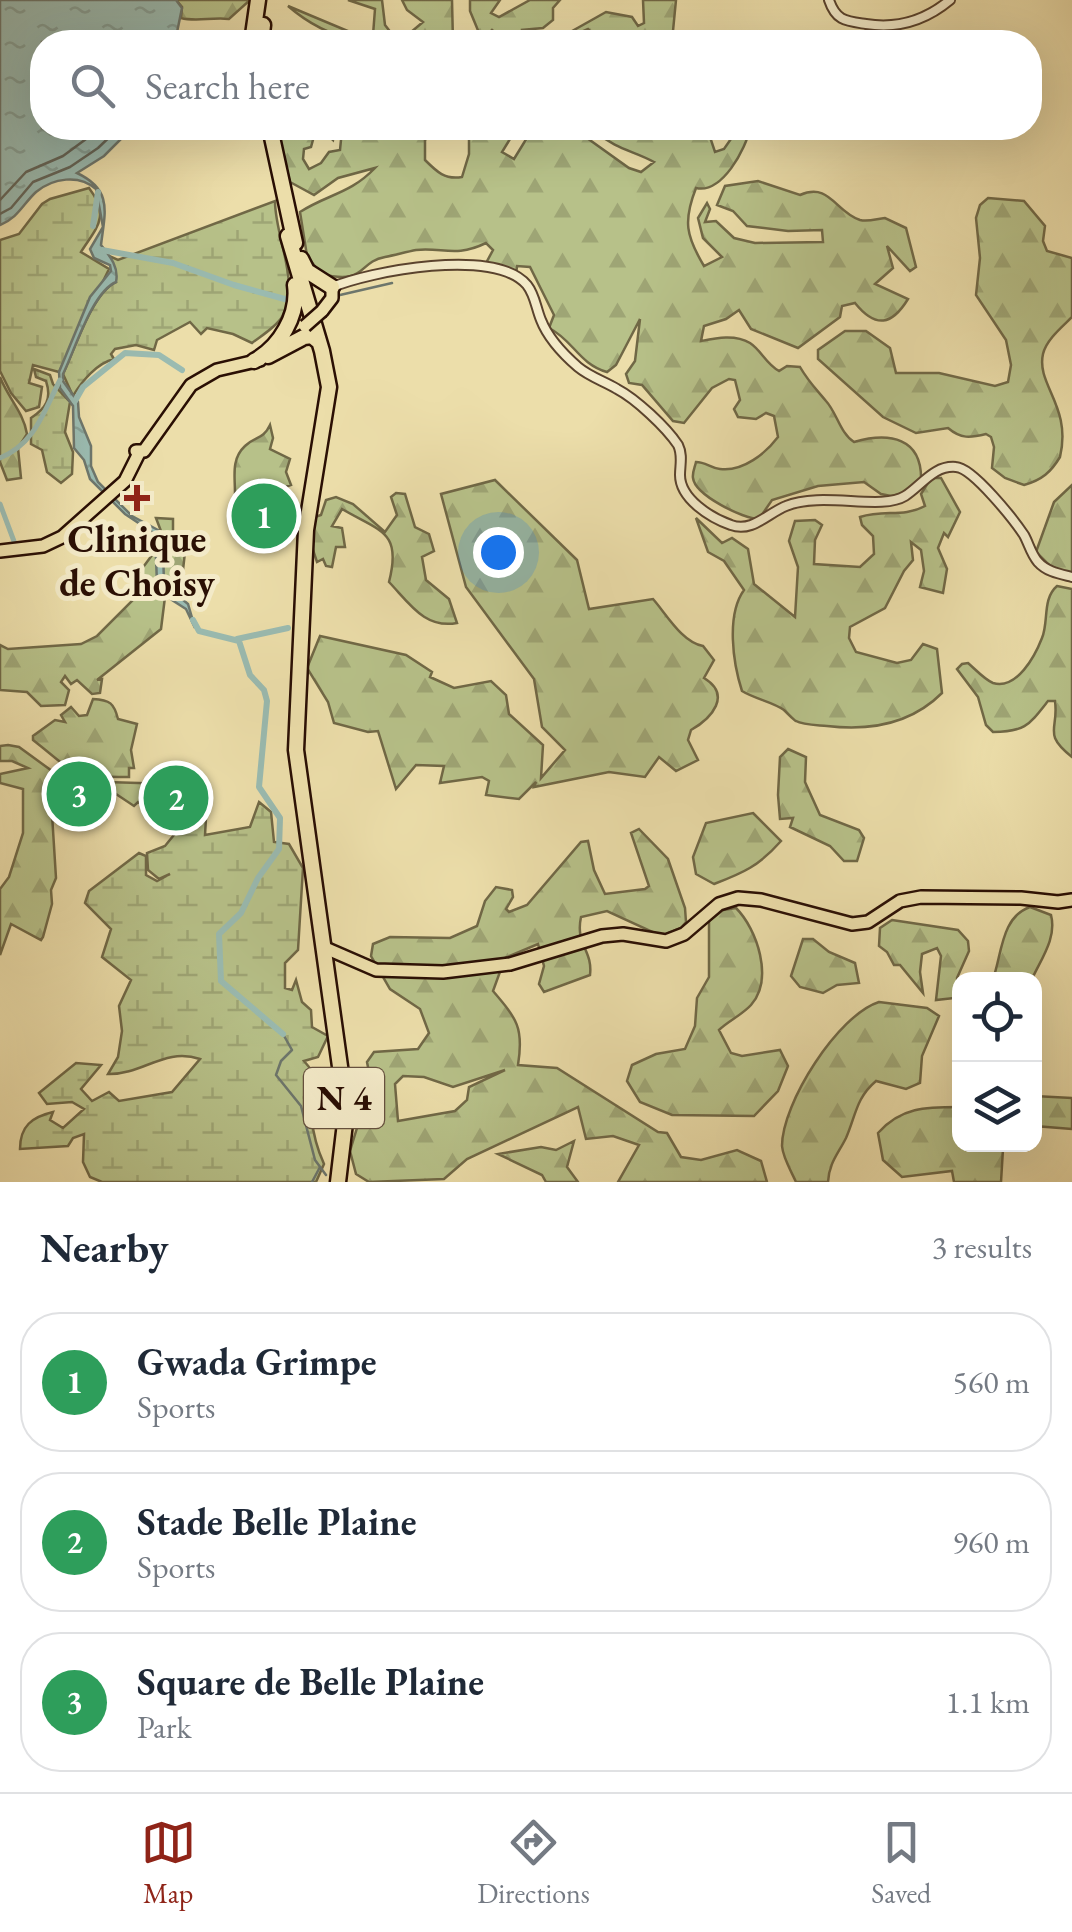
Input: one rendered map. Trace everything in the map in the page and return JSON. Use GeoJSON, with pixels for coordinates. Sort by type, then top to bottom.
{"type":"FeatureCollection","features":[{"type":"Feature","properties":{"kind":"highway"},"geometry":{"type":"LineString","coordinates":[[258,0],[258,30]]}},
{"type":"Feature","properties":{"kind":"highway"},"geometry":{"type":"LineString","coordinates":[[257,30],[258,0]]}},
{"type":"Feature","properties":{"kind":"highway","name":"N 4"},"geometry":{"type":"LineString","coordinates":[[271,140],[328,387],[310,506],[297,781],[292,784],[297,785],[300,793],[346,1110],[338,1182]]}},
{"type":"Feature","properties":{"kind":"highway"},"geometry":{"type":"LineString","coordinates":[[292,239],[305,270],[332,290]]}},
{"type":"Feature","properties":{"kind":"highway"},"geometry":{"type":"LineString","coordinates":[[274,349],[296,302],[292,239]]}},
{"type":"Feature","properties":{"kind":"highway","name":"N 4"},"geometry":{"type":"LineString","coordinates":[[292,239],[317,305],[332,393],[306,542],[297,749],[304,821]]}},
{"type":"Feature","properties":{"kind":"highway"},"geometry":{"type":"LineString","coordinates":[[317,305],[316,287],[326,285],[332,290]]}},
{"type":"Feature","properties":{"kind":"highway"},"geometry":{"type":"LineString","coordinates":[[274,349],[309,336],[318,342]]}},
{"type":"Feature","properties":{"kind":"main road"},"geometry":{"type":"LineString","coordinates":[[3,550],[54,542],[129,477],[141,450],[190,385],[201,377],[274,349],[305,326],[317,305]]}},
{"type":"Feature","properties":{"kind":"main road"},"geometry":{"type":"LineString","coordinates":[[323,946],[376,970],[444,972],[510,964],[602,936],[623,934],[666,941],[684,934],[719,904],[738,898],[852,924],[868,922],[900,901],[921,897],[1072,900]]}},
{"type":"Feature","properties":{"kind":"street"},"geometry":{"type":"LineString","coordinates":[[829,0],[841,20],[885,28],[926,16],[950,0]]}},
{"type":"Feature","properties":{"kind":"street"},"geometry":{"type":"LineString","coordinates":[[332,290],[352,280],[446,263],[485,267],[522,280],[530,288],[544,328],[561,350],[586,373],[640,405],[678,446],[680,479],[688,496],[730,525],[748,526],[792,504],[823,498],[899,499],[933,473],[959,467],[974,476],[1018,528],[1038,562],[1056,573],[1072,576]]}},
{"type":"Feature","properties":{"kind":"green space"},"geometry":{"type":"Polygon","coordinates":[[[176,0],[250,0],[229,19],[192,20],[181,18],[182,7],[176,0]]]}},
{"type":"Feature","properties":{"kind":"green space"},"geometry":{"type":"Polygon","coordinates":[[[348,0],[382,0],[389,30],[373,30],[375,9],[348,0]]]}},
{"type":"Feature","properties":{"kind":"green space"},"geometry":{"type":"Polygon","coordinates":[[[402,0],[452,0],[453,30],[414,30],[423,22],[407,10],[402,0]]]}},
{"type":"Feature","properties":{"kind":"green space"},"geometry":{"type":"Polygon","coordinates":[[[470,0],[500,0],[491,13],[499,17],[530,0],[560,0],[553,8],[553,20],[543,28],[478,30],[470,0]]]}},
{"type":"Feature","properties":{"kind":"green space"},"geometry":{"type":"Polygon","coordinates":[[[643,0],[676,0],[673,30],[574,30],[606,12],[632,17],[638,26],[644,23],[643,0]]]}},
{"type":"Feature","properties":{"kind":"green space"},"geometry":{"type":"Polygon","coordinates":[[[288,6],[345,30],[325,30],[288,6]]]}},
{"type":"Feature","properties":{"kind":"green space"},"geometry":{"type":"Polygon","coordinates":[[[279,140],[313,140],[311,147],[304,149],[303,159],[309,169],[321,163],[329,152],[340,150],[341,140],[425,140],[425,160],[442,174],[456,178],[462,177],[469,140],[509,140],[502,152],[514,159],[526,140],[590,140],[641,172],[654,162],[607,140],[711,140],[715,152],[724,149],[730,140],[746,140],[723,177],[706,188],[696,188],[688,228],[704,266],[722,257],[703,238],[698,218],[707,203],[710,209],[705,222],[716,221],[734,238],[755,243],[823,242],[822,230],[747,226],[733,211],[717,205],[725,186],[758,181],[800,195],[819,192],[860,220],[885,218],[906,228],[916,267],[910,271],[887,246],[893,268],[875,284],[908,299],[890,319],[870,317],[855,303],[842,306],[840,317],[798,348],[751,329],[739,310],[704,326],[701,341],[738,338],[754,346],[779,371],[787,366],[800,367],[854,442],[891,438],[910,447],[920,467],[921,482],[908,493],[891,496],[864,482],[818,486],[772,500],[759,519],[742,515],[702,492],[693,476],[696,462],[720,469],[737,468],[760,455],[778,437],[774,416],[766,413],[756,419],[738,417],[734,409],[740,400],[735,380],[712,388],[684,423],[673,421],[642,385],[629,383],[626,374],[635,361],[640,319],[616,365],[607,372],[597,368],[549,328],[554,315],[530,267],[517,266],[516,275],[485,265],[493,250],[486,243],[466,250],[425,249],[385,257],[347,277],[321,274],[307,256],[300,212],[348,189],[375,168],[338,178],[314,195],[290,182],[279,140]]]}},
{"type":"Feature","properties":{"kind":"green space"},"geometry":{"type":"Polygon","coordinates":[[[89,188],[100,215],[81,252],[109,269],[59,372],[33,365],[29,383],[42,387],[39,407],[26,411],[0,371],[0,240],[19,234],[50,199],[89,188]]]}},
{"type":"Feature","properties":{"kind":"green space"},"geometry":{"type":"Polygon","coordinates":[[[988,198],[1024,201],[1045,226],[1043,241],[1047,251],[1072,258],[1072,317],[1047,344],[1042,365],[1061,424],[1060,457],[1045,475],[1024,485],[992,468],[991,437],[962,436],[948,428],[916,433],[883,417],[818,359],[818,350],[845,331],[866,331],[890,348],[896,373],[939,373],[995,386],[1008,382],[1011,365],[1006,340],[976,295],[980,258],[976,218],[980,205],[988,198]]]}},
{"type":"Feature","properties":{"kind":"green space"},"geometry":{"type":"Polygon","coordinates":[[[275,201],[289,289],[282,317],[276,324],[252,343],[207,328],[201,334],[190,322],[157,340],[154,350],[136,345],[115,349],[111,354],[114,359],[90,373],[73,396],[63,374],[92,309],[116,282],[107,255],[118,260],[275,201]]]}},
{"type":"Feature","properties":{"kind":"green space"},"geometry":{"type":"Polygon","coordinates":[[[34,369],[50,375],[70,402],[65,432],[73,452],[72,474],[61,483],[47,472],[42,450],[31,444],[31,418],[48,398],[46,381],[36,377],[34,369]]]}},
{"type":"Feature","properties":{"kind":"green space"},"geometry":{"type":"Polygon","coordinates":[[[0,377],[27,434],[18,448],[21,478],[7,480],[0,462],[0,377]]]}},
{"type":"Feature","properties":{"kind":"green space"},"geometry":{"type":"Polygon","coordinates":[[[270,425],[270,449],[290,459],[286,472],[291,485],[277,493],[294,505],[277,507],[274,499],[256,502],[235,493],[238,456],[270,425]]]}},
{"type":"Feature","properties":{"kind":"green space"},"geometry":{"type":"Polygon","coordinates":[[[931,478],[941,478],[960,512],[938,548],[947,569],[943,593],[920,587],[924,571],[921,550],[911,542],[913,560],[885,608],[850,627],[849,638],[856,652],[897,663],[911,660],[923,644],[937,649],[942,693],[903,719],[843,727],[795,721],[780,707],[742,691],[733,626],[744,590],[724,561],[708,552],[696,518],[722,543],[732,538],[748,549],[754,584],[795,617],[798,567],[789,541],[795,521],[815,520],[822,525],[815,540],[814,564],[860,567],[874,554],[873,536],[860,517],[909,512],[925,506],[921,494],[931,478]]]}},
{"type":"Feature","properties":{"kind":"green space"},"geometry":{"type":"Polygon","coordinates":[[[495,480],[577,560],[589,609],[653,599],[682,634],[703,646],[714,660],[704,678],[717,692],[716,706],[691,730],[688,740],[698,760],[676,771],[659,757],[645,777],[609,772],[534,787],[536,782],[519,799],[486,795],[489,781],[482,777],[440,783],[444,766],[416,765],[396,789],[378,731],[334,723],[328,702],[307,668],[320,636],[406,655],[432,672],[430,677],[454,688],[491,681],[506,695],[509,714],[543,745],[541,778],[565,750],[542,727],[534,679],[466,587],[441,494],[495,480]]]}},
{"type":"Feature","properties":{"kind":"green space"},"geometry":{"type":"Polygon","coordinates":[[[1072,485],[1072,572],[1068,574],[1053,569],[1036,552],[1054,502],[1072,485]]]}},
{"type":"Feature","properties":{"kind":"green space"},"geometry":{"type":"Polygon","coordinates":[[[405,494],[415,527],[429,534],[434,551],[422,557],[426,580],[449,599],[457,623],[436,622],[411,606],[389,582],[393,552],[385,535],[342,509],[332,526],[342,528],[345,547],[336,547],[332,567],[326,566],[323,559],[317,562],[312,547],[312,518],[321,515],[326,500],[336,497],[353,504],[385,532],[397,515],[391,497],[405,494]]]}},
{"type":"Feature","properties":{"kind":"green space"},"geometry":{"type":"Polygon","coordinates":[[[156,518],[173,519],[173,539],[183,542],[185,552],[182,579],[165,597],[161,629],[97,680],[102,679],[100,693],[92,694],[77,680],[71,684],[65,676],[61,682],[69,690],[65,705],[41,706],[27,692],[0,690],[0,645],[8,649],[81,644],[97,636],[137,596],[141,570],[164,539],[156,518]]]}},
{"type":"Feature","properties":{"kind":"green space"},"geometry":{"type":"Polygon","coordinates":[[[1057,586],[1072,589],[1072,757],[1054,736],[1055,701],[1048,701],[1019,729],[993,732],[986,725],[978,697],[957,669],[968,663],[993,683],[1002,684],[1017,677],[1039,645],[1049,597],[1057,586]]]}},
{"type":"Feature","properties":{"kind":"green space"},"geometry":{"type":"Polygon","coordinates":[[[93,699],[110,703],[118,719],[137,724],[131,750],[134,768],[129,768],[129,777],[75,772],[33,740],[55,720],[65,722],[61,715],[71,707],[79,716],[87,715],[93,699]]]}},
{"type":"Feature","properties":{"kind":"green space"},"geometry":{"type":"Polygon","coordinates":[[[0,746],[19,747],[63,779],[52,814],[56,878],[43,937],[41,940],[11,924],[0,955],[0,889],[9,877],[23,833],[23,789],[0,783],[0,774],[28,768],[0,761],[0,746]]]}},
{"type":"Feature","properties":{"kind":"green space"},"geometry":{"type":"Polygon","coordinates":[[[788,749],[806,757],[805,782],[820,815],[859,830],[864,838],[857,861],[844,861],[830,846],[790,827],[793,818],[780,819],[780,757],[788,749]]]}},
{"type":"Feature","properties":{"kind":"green space"},"geometry":{"type":"Polygon","coordinates":[[[74,781],[203,785],[207,789],[204,814],[192,814],[176,826],[138,802],[134,806],[113,792],[68,796],[74,781]]]}},
{"type":"Feature","properties":{"kind":"green space"},"geometry":{"type":"Polygon","coordinates":[[[259,802],[271,812],[274,842],[289,844],[303,868],[298,950],[285,963],[285,988],[292,990],[296,980],[302,1002],[311,1010],[312,1027],[328,1036],[318,1057],[304,1061],[314,1073],[312,1120],[324,1164],[316,1182],[102,1182],[90,1177],[83,1162],[84,1134],[73,1138],[68,1146],[20,1149],[22,1134],[33,1120],[53,1112],[50,1120],[63,1128],[84,1109],[72,1102],[47,1104],[39,1093],[76,1063],[101,1065],[81,1089],[92,1101],[109,1092],[119,1101],[172,1092],[200,1059],[175,1056],[108,1074],[118,1057],[122,1031],[119,1006],[131,980],[102,957],[111,929],[85,903],[89,891],[139,853],[146,856],[146,875],[157,881],[170,874],[159,879],[148,870],[147,853],[165,846],[182,825],[199,826],[202,816],[206,818],[205,835],[250,827],[259,802]]]}},
{"type":"Feature","properties":{"kind":"green space"},"geometry":{"type":"Polygon","coordinates":[[[753,813],[781,841],[773,850],[750,868],[714,884],[696,874],[693,857],[706,823],[753,813]]]}},
{"type":"Feature","properties":{"kind":"green space"},"geometry":{"type":"Polygon","coordinates":[[[639,829],[668,859],[686,922],[661,936],[607,911],[581,917],[580,934],[590,975],[544,992],[539,984],[544,966],[538,944],[505,958],[493,991],[517,1025],[518,1065],[557,1068],[658,1132],[667,1133],[681,1157],[701,1160],[737,1150],[761,1161],[767,1182],[618,1182],[639,1145],[613,1136],[586,1139],[578,1107],[467,1159],[444,1179],[369,1182],[356,1174],[350,1151],[371,1082],[367,1062],[374,1052],[418,1049],[429,1033],[420,1009],[390,989],[371,956],[373,944],[390,937],[450,938],[477,926],[485,901],[496,887],[512,890],[513,897],[506,909],[509,912],[527,905],[581,842],[588,841],[594,870],[605,894],[645,889],[649,886],[631,833],[639,829]],[[505,1070],[453,1087],[424,1077],[403,1076],[395,1084],[398,1121],[455,1111],[467,1100],[469,1087],[505,1070]]]}},
{"type":"Feature","properties":{"kind":"green space"},"geometry":{"type":"Polygon","coordinates":[[[1030,907],[1051,915],[1052,932],[1047,948],[1035,972],[995,972],[1004,937],[1020,912],[1030,907]]]}},
{"type":"Feature","properties":{"kind":"green space"},"geometry":{"type":"Polygon","coordinates":[[[736,908],[756,941],[761,982],[751,1005],[719,1030],[731,1053],[742,1056],[780,1050],[788,1066],[778,1091],[754,1116],[672,1115],[640,1102],[627,1081],[632,1065],[656,1054],[685,1049],[695,1026],[697,998],[709,977],[709,921],[723,910],[736,908]]]}},
{"type":"Feature","properties":{"kind":"green space"},"geometry":{"type":"Polygon","coordinates":[[[892,920],[958,930],[968,941],[969,951],[960,972],[952,972],[952,998],[936,1000],[941,956],[937,948],[922,954],[923,993],[879,946],[880,928],[892,920]]]}},
{"type":"Feature","properties":{"kind":"green space"},"geometry":{"type":"Polygon","coordinates":[[[803,939],[813,939],[829,952],[855,963],[859,983],[837,985],[823,993],[800,987],[791,976],[803,939]]]}},
{"type":"Feature","properties":{"kind":"green space"},"geometry":{"type":"Polygon","coordinates":[[[879,1002],[927,1008],[939,1016],[922,1056],[920,1083],[906,1089],[876,1081],[860,1100],[828,1182],[796,1182],[782,1146],[791,1107],[830,1042],[863,1010],[879,1002]]]}},
{"type":"Feature","properties":{"kind":"green space"},"geometry":{"type":"Polygon","coordinates":[[[1042,1096],[1072,1098],[1072,1129],[1042,1127],[1042,1096]]]}},
{"type":"Feature","properties":{"kind":"green space"},"geometry":{"type":"Polygon","coordinates":[[[952,1107],[952,1152],[1003,1152],[1001,1182],[954,1182],[952,1171],[902,1177],[883,1160],[878,1133],[905,1113],[952,1107]]]}},
{"type":"Feature","properties":{"kind":"green space"},"geometry":{"type":"Polygon","coordinates":[[[574,1141],[567,1167],[578,1182],[546,1182],[542,1175],[498,1154],[541,1147],[556,1150],[574,1141]]]}},
{"type":"Feature","properties":{"kind":"water"},"geometry":{"type":"Polygon","coordinates":[[[0,0],[176,0],[182,8],[177,30],[30,30],[30,140],[120,140],[77,173],[89,180],[101,195],[105,212],[101,245],[117,277],[92,309],[63,381],[78,402],[98,482],[132,516],[158,530],[163,547],[164,584],[188,604],[195,628],[186,609],[157,583],[155,534],[125,514],[90,479],[84,460],[74,448],[73,406],[60,388],[59,372],[90,297],[111,271],[110,265],[94,258],[90,249],[103,227],[96,189],[74,180],[50,184],[0,225],[0,0]]]}},
{"type":"Feature","properties":{"kind":"waterway"},"geometry":{"type":"LineString","coordinates":[[93,226],[98,192]]}},
{"type":"Feature","properties":{"kind":"waterway"},"geometry":{"type":"LineString","coordinates":[[102,250],[173,263],[292,301]]}},
{"type":"Feature","properties":{"kind":"waterway"},"geometry":{"type":"LineString","coordinates":[[340,295],[392,283]]}},
{"type":"Feature","properties":{"kind":"waterway"},"geometry":{"type":"LineString","coordinates":[[75,401],[83,387],[125,353],[159,355],[182,370]]}},
{"type":"Feature","properties":{"kind":"waterway"},"geometry":{"type":"LineString","coordinates":[[0,458],[30,435],[60,380]]}},
{"type":"Feature","properties":{"kind":"waterway"},"geometry":{"type":"LineString","coordinates":[[0,504],[15,544]]}},
{"type":"Feature","properties":{"kind":"waterway"},"geometry":{"type":"LineString","coordinates":[[193,620],[199,631],[239,641],[250,675],[264,690],[267,701],[259,787],[280,818],[279,849],[258,878],[241,913],[219,934],[221,981],[283,1034]]}},
{"type":"Feature","properties":{"kind":"waterway"},"geometry":{"type":"LineString","coordinates":[[237,639],[288,628]]}},
{"type":"Feature","properties":{"kind":"waterway"},"geometry":{"type":"LineString","coordinates":[[283,1034],[292,1050],[281,1061],[276,1075],[301,1106],[315,1160],[326,1175]]}},
{"type":"Feature","properties":{"kind":"waterway"},"geometry":{"type":"LineString","coordinates":[[312,1182],[320,1167]]}},
{"type":"Feature","properties":{"kind":"place","name":"Clinique de Choisy"},"geometry":{"type":"Point","coordinates":[137,498]}},
{"type":"Feature","properties":{"kind":"place","name":"Gwada Grimpe"},"geometry":{"type":"Point","coordinates":[264,516]}},
{"type":"Feature","properties":{"kind":"place","name":"Square de Belle Plaine"},"geometry":{"type":"Point","coordinates":[79,794]}},
{"type":"Feature","properties":{"kind":"place","name":"Stade Belle Plaine"},"geometry":{"type":"Point","coordinates":[176,798]}}]}
